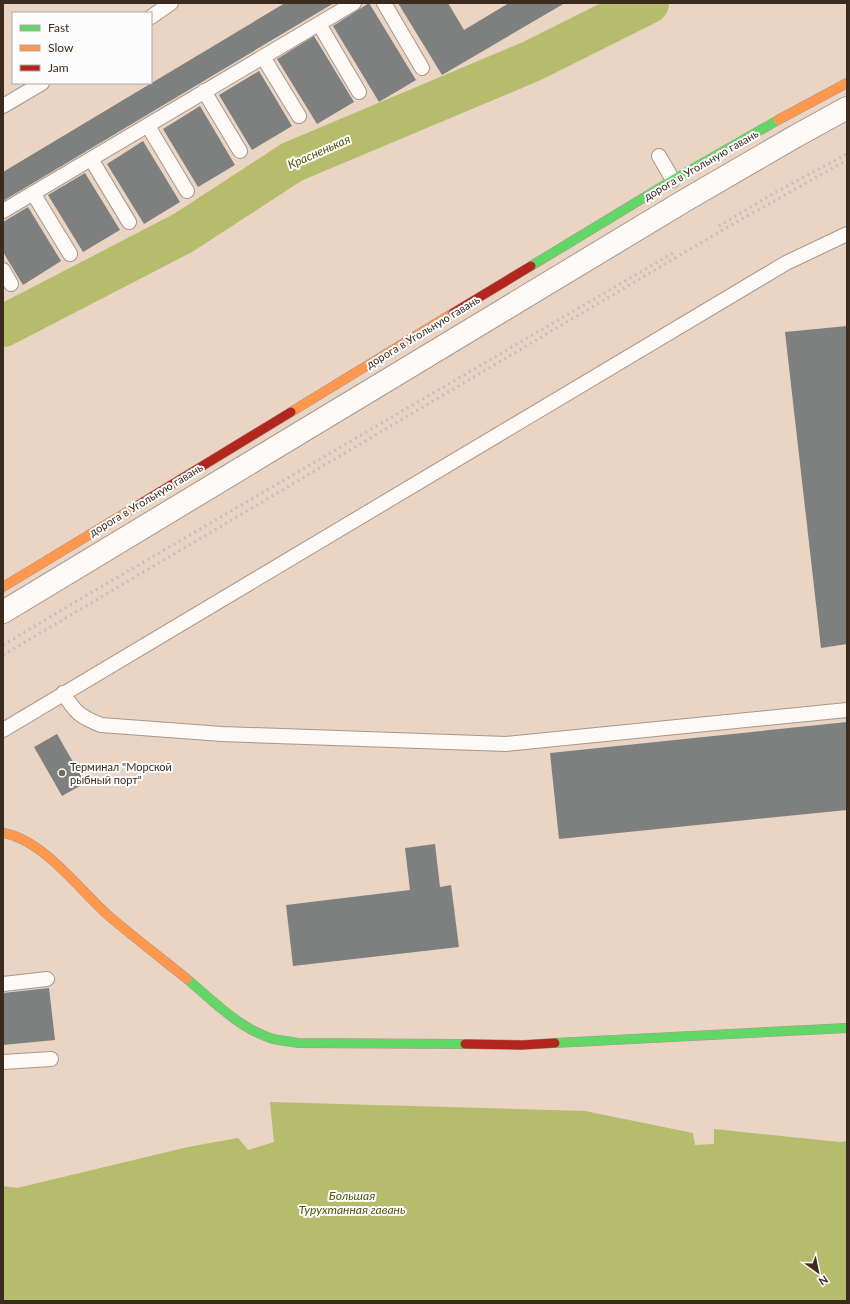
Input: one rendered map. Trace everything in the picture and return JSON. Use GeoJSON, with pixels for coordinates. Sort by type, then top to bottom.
{"type":"FeatureCollection","features":[{"type":"Feature","properties":{"kind":"street","name":"дорога в Угольную гавань"},"geometry":{"type":"LineString","coordinates":[[3,587],[673,180],[786,115],[847,83]]}},
{"type":"Feature","properties":{"kind":"street","name":"дорога в Угольную гавань"},"geometry":{"type":"LineString","coordinates":[[3,612],[690,198],[847,108]]}},
{"type":"Feature","properties":{"kind":"street"},"geometry":{"type":"LineString","coordinates":[[3,833],[10,834],[34,846],[58,865],[110,916],[232,1016],[251,1029],[271,1038],[298,1043],[522,1045],[847,1028]]}},
{"type":"Feature","properties":{"kind":"lane"},"geometry":{"type":"LineString","coordinates":[[152,16],[172,3]]}},
{"type":"Feature","properties":{"kind":"lane"},"geometry":{"type":"LineString","coordinates":[[3,211],[354,3]]}},
{"type":"Feature","properties":{"kind":"lane"},"geometry":{"type":"LineString","coordinates":[[384,3],[422,68]]}},
{"type":"Feature","properties":{"kind":"lane"},"geometry":{"type":"LineString","coordinates":[[318,24],[359,92]]}},
{"type":"Feature","properties":{"kind":"lane"},"geometry":{"type":"LineString","coordinates":[[263,56],[299,116]]}},
{"type":"Feature","properties":{"kind":"lane"},"geometry":{"type":"LineString","coordinates":[[3,106],[40,84]]}},
{"type":"Feature","properties":{"kind":"lane"},"geometry":{"type":"LineString","coordinates":[[204,92],[240,151]]}},
{"type":"Feature","properties":{"kind":"lane"},"geometry":{"type":"LineString","coordinates":[[148,126],[187,191]]}},
{"type":"Feature","properties":{"kind":"lane"},"geometry":{"type":"LineString","coordinates":[[659,156],[673,180]]}},
{"type":"Feature","properties":{"kind":"lane"},"geometry":{"type":"LineString","coordinates":[[91,159],[129,222]]}},
{"type":"Feature","properties":{"kind":"lane"},"geometry":{"type":"LineString","coordinates":[[33,193],[70,254]]}},
{"type":"Feature","properties":{"kind":"lane"},"geometry":{"type":"LineString","coordinates":[[3,730],[786,263],[847,234]]}},
{"type":"Feature","properties":{"kind":"lane"},"geometry":{"type":"LineString","coordinates":[[3,270],[11,284]]}},
{"type":"Feature","properties":{"kind":"lane"},"geometry":{"type":"LineString","coordinates":[[63,693],[74,710],[86,719],[101,725],[222,734],[506,744],[847,710]]}},
{"type":"Feature","properties":{"kind":"lane"},"geometry":{"type":"LineString","coordinates":[[3,984],[47,979]]}},
{"type":"Feature","properties":{"kind":"lane"},"geometry":{"type":"LineString","coordinates":[[3,1062],[51,1059]]}},
{"type":"Feature","properties":{"kind":"water","name":"Большая Турухтанная гавань"},"geometry":{"type":"Polygon","coordinates":[[[270,1102],[585,1111],[693,1133],[695,1145],[714,1144],[714,1129],[840,1142],[847,1141],[847,1301],[3,1301],[3,1186],[17,1188],[188,1147],[238,1138],[248,1150],[274,1142],[270,1102]]]}},
{"type":"Feature","properties":{"kind":"building"},"geometry":{"type":"Polygon","coordinates":[[[285,3],[334,3],[3,201],[3,172],[285,3]]]}},
{"type":"Feature","properties":{"kind":"building"},"geometry":{"type":"Polygon","coordinates":[[[369,3],[416,80],[379,102],[333,26],[369,3]]]}},
{"type":"Feature","properties":{"kind":"building"},"geometry":{"type":"Polygon","coordinates":[[[398,3],[448,3],[464,30],[509,3],[565,3],[442,75],[398,3]]]}},
{"type":"Feature","properties":{"kind":"building"},"geometry":{"type":"Polygon","coordinates":[[[314,36],[354,102],[317,124],[277,59],[314,36]]]}},
{"type":"Feature","properties":{"kind":"building"},"geometry":{"type":"Polygon","coordinates":[[[259,71],[292,126],[252,150],[219,95],[259,71]]]}},
{"type":"Feature","properties":{"kind":"building"},"geometry":{"type":"Polygon","coordinates":[[[200,106],[235,165],[198,187],[163,129],[200,106]]]}},
{"type":"Feature","properties":{"kind":"building"},"geometry":{"type":"Polygon","coordinates":[[[143,141],[180,202],[144,224],[107,164],[143,141]]]}},
{"type":"Feature","properties":{"kind":"building"},"geometry":{"type":"Polygon","coordinates":[[[85,173],[120,230],[83,252],[48,195],[85,173]]]}},
{"type":"Feature","properties":{"kind":"building"},"geometry":{"type":"Polygon","coordinates":[[[28,207],[61,261],[23,285],[3,252],[3,222],[28,207]]]}},
{"type":"Feature","properties":{"kind":"building"},"geometry":{"type":"Polygon","coordinates":[[[847,326],[847,644],[821,648],[785,332],[847,326]]]}},
{"type":"Feature","properties":{"kind":"building"},"geometry":{"type":"Polygon","coordinates":[[[847,722],[847,810],[559,839],[550,753],[847,722]]]}},
{"type":"Feature","properties":{"kind":"building"},"geometry":{"type":"Polygon","coordinates":[[[57,734],[85,783],[62,796],[34,747],[57,734]]]}},
{"type":"Feature","properties":{"kind":"building"},"geometry":{"type":"Polygon","coordinates":[[[435,844],[440,887],[451,885],[459,947],[293,966],[286,905],[410,890],[405,848],[435,844]]]}},
{"type":"Feature","properties":{"kind":"building"},"geometry":{"type":"Polygon","coordinates":[[[49,988],[55,1040],[3,1045],[3,993],[49,988]]]}},
{"type":"Feature","properties":{"kind":"waterway","name":"Красненькая"},"geometry":{"type":"LineString","coordinates":[[3,326],[183,233],[292,162],[532,61],[648,3]]}},
{"type":"Feature","properties":{"kind":"railway"},"geometry":{"type":"LineString","coordinates":[[719,226],[776,192],[847,154]]}},
{"type":"Feature","properties":{"kind":"railway"},"geometry":{"type":"LineString","coordinates":[[3,655],[726,228],[847,160]]}},
{"type":"Feature","properties":{"kind":"railway"},"geometry":{"type":"LineString","coordinates":[[3,645],[673,253]]}},
{"type":"Feature","properties":{"kind":"traffic: fast"},"geometry":{"type":"LineString","coordinates":[[531,266],[673,180],[778,120]]}},
{"type":"Feature","properties":{"kind":"traffic: fast"},"geometry":{"type":"LineString","coordinates":[[187,979],[236,1020],[258,1033],[273,1039],[298,1043],[465,1044]]}},
{"type":"Feature","properties":{"kind":"traffic: fast"},"geometry":{"type":"LineString","coordinates":[[555,1043],[847,1028]]}},
{"type":"Feature","properties":{"kind":"traffic: slow"},"geometry":{"type":"LineString","coordinates":[[778,120],[847,83]]}},
{"type":"Feature","properties":{"kind":"traffic: slow"},"geometry":{"type":"LineString","coordinates":[[291,412],[453,313]]}},
{"type":"Feature","properties":{"kind":"traffic: slow"},"geometry":{"type":"LineString","coordinates":[[3,587],[135,507]]}},
{"type":"Feature","properties":{"kind":"traffic: slow"},"geometry":{"type":"LineString","coordinates":[[3,833],[18,837],[33,845],[47,856],[110,917],[187,979]]}},
{"type":"Feature","properties":{"kind":"traffic: jam"},"geometry":{"type":"LineString","coordinates":[[453,313],[531,266]]}},
{"type":"Feature","properties":{"kind":"traffic: jam"},"geometry":{"type":"LineString","coordinates":[[135,507],[291,412]]}},
{"type":"Feature","properties":{"kind":"traffic: jam"},"geometry":{"type":"LineString","coordinates":[[465,1044],[522,1045],[555,1043]]}},
{"type":"Feature","properties":{"kind":"place","name":"Терминал \"Морской рыбный порт\""},"geometry":{"type":"Point","coordinates":[62,773]}}]}
